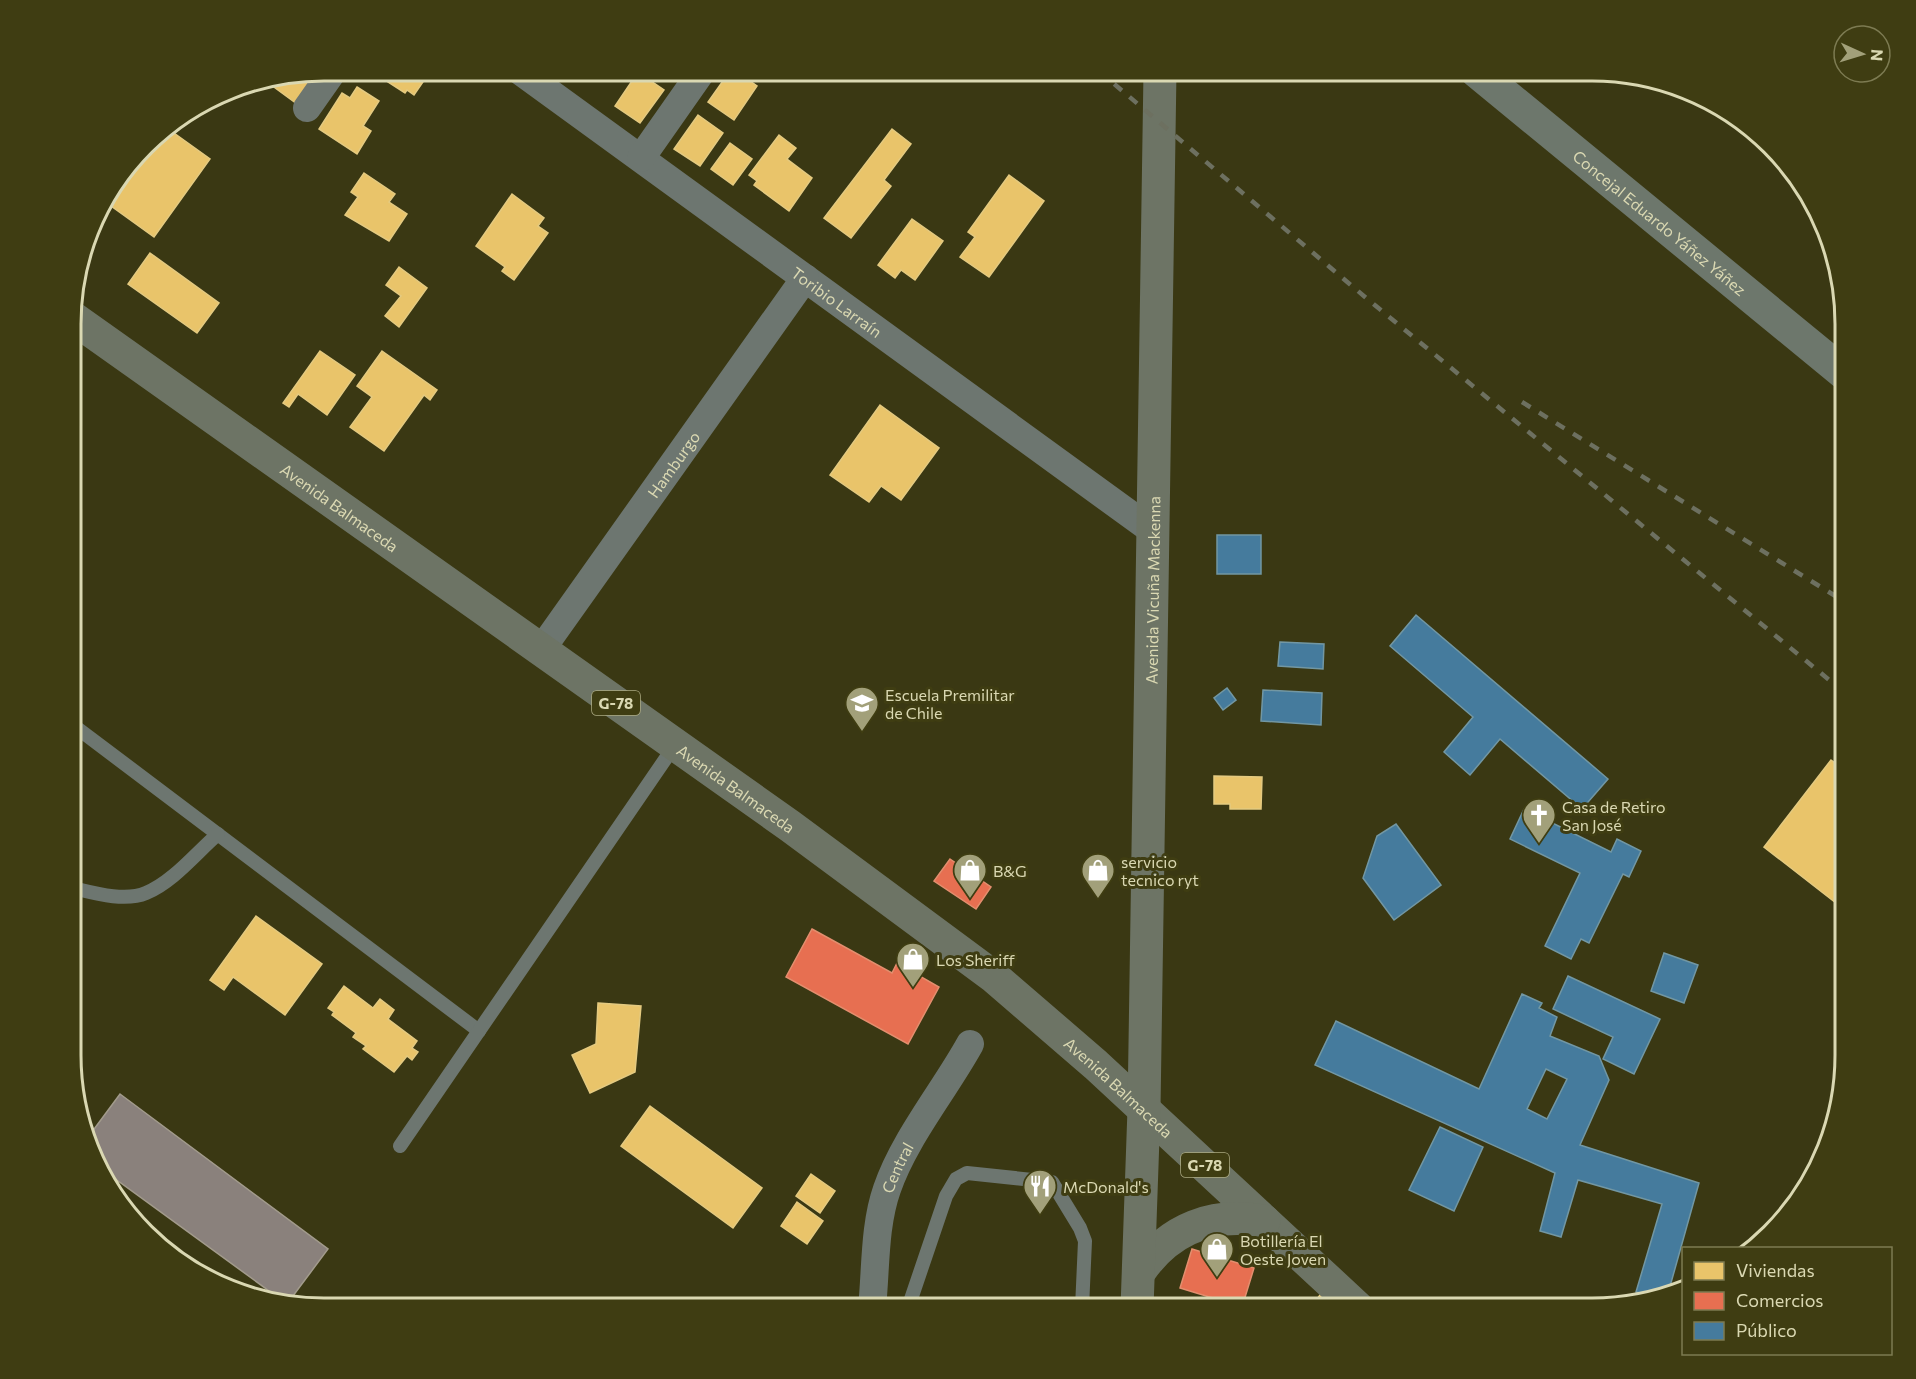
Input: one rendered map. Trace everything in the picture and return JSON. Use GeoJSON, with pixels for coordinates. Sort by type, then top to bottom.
{"type":"FeatureCollection","features":[{"type":"Feature","properties":{"kind":"main road","name":"Avenida Vicuña Mackenna"},"geometry":{"type":"LineString","coordinates":[[1138,1298],[1144,1109],[1160,81]]}},
{"type":"Feature","properties":{"kind":"main road","name":"Avenida Balmaceda"},"geometry":{"type":"LineString","coordinates":[[81,324],[891,899],[994,977],[1144,1109],[1347,1298]]}},
{"type":"Feature","properties":{"kind":"main road"},"geometry":{"type":"LineString","coordinates":[[1140,1271],[1161,1246],[1189,1227],[1226,1218],[1264,1221]]}},
{"type":"Feature","properties":{"kind":"street"},"geometry":{"type":"LineString","coordinates":[[307,108],[325,81]]}},
{"type":"Feature","properties":{"kind":"street","name":"Toribio Larraín"},"geometry":{"type":"LineString","coordinates":[[534,81],[1153,531]]}},
{"type":"Feature","properties":{"kind":"street"},"geometry":{"type":"LineString","coordinates":[[641,158],[695,81]]}},
{"type":"Feature","properties":{"kind":"street","name":"Concejal Eduardo Yáñez Yáñez"},"geometry":{"type":"LineString","coordinates":[[1488,81],[1835,366]]}},
{"type":"Feature","properties":{"kind":"street","name":"Hamburgo"},"geometry":{"type":"LineString","coordinates":[[542,650],[805,278]]}},
{"type":"Feature","properties":{"kind":"street","name":"Central"},"geometry":{"type":"LineString","coordinates":[[873,1298],[879,1228],[887,1189],[906,1150],[970,1044]]}},
{"type":"Feature","properties":{"kind":"lane"},"geometry":{"type":"LineString","coordinates":[[81,730],[479,1031]]}},
{"type":"Feature","properties":{"kind":"lane"},"geometry":{"type":"LineString","coordinates":[[400,1146],[675,745]]}},
{"type":"Feature","properties":{"kind":"lane"},"geometry":{"type":"LineString","coordinates":[[81,889],[121,896],[145,894],[163,883],[218,834]]}},
{"type":"Feature","properties":{"kind":"lane"},"geometry":{"type":"LineString","coordinates":[[911,1298],[946,1196],[956,1179],[967,1173],[1052,1182],[1080,1228],[1085,1241],[1082,1298]]}},
{"type":"Feature","properties":{"kind":"building: Viviendas"},"geometry":{"type":"Polygon","coordinates":[[[386,81],[424,81],[414,95],[407,90],[405,93],[386,81]]]}},
{"type":"Feature","properties":{"kind":"building: Viviendas"},"geometry":{"type":"Polygon","coordinates":[[[632,81],[651,81],[664,90],[640,123],[615,106],[632,81]]]}},
{"type":"Feature","properties":{"kind":"building: Viviendas"},"geometry":{"type":"Polygon","coordinates":[[[723,81],[750,81],[757,86],[734,120],[708,102],[723,81]]]}},
{"type":"Feature","properties":{"kind":"building: Viviendas"},"geometry":{"type":"Polygon","coordinates":[[[312,82],[297,104],[274,87],[293,83],[312,82]]]}},
{"type":"Feature","properties":{"kind":"building: Viviendas"},"geometry":{"type":"Polygon","coordinates":[[[357,87],[379,101],[363,126],[371,131],[357,154],[319,129],[342,93],[350,98],[357,87]]]}},
{"type":"Feature","properties":{"kind":"building: Viviendas"},"geometry":{"type":"Polygon","coordinates":[[[698,115],[723,133],[700,166],[674,149],[698,115]]]}},
{"type":"Feature","properties":{"kind":"building: Viviendas"},"geometry":{"type":"Polygon","coordinates":[[[892,129],[911,144],[884,180],[891,186],[851,238],[824,218],[892,129]]]}},
{"type":"Feature","properties":{"kind":"building: Viviendas"},"geometry":{"type":"Polygon","coordinates":[[[174,133],[210,159],[154,237],[112,207],[141,164],[174,133]]]}},
{"type":"Feature","properties":{"kind":"building: Viviendas"},"geometry":{"type":"Polygon","coordinates":[[[779,135],[796,148],[787,159],[812,178],[789,211],[754,185],[757,181],[749,175],[779,135]]]}},
{"type":"Feature","properties":{"kind":"building: Viviendas"},"geometry":{"type":"Polygon","coordinates":[[[730,143],[752,159],[733,185],[711,169],[730,143]]]}},
{"type":"Feature","properties":{"kind":"building: Viviendas"},"geometry":{"type":"Polygon","coordinates":[[[364,173],[395,194],[389,202],[407,214],[389,241],[345,215],[358,197],[351,192],[364,173]]]}},
{"type":"Feature","properties":{"kind":"building: Viviendas"},"geometry":{"type":"Polygon","coordinates":[[[1009,175],[1044,201],[989,277],[960,257],[975,237],[968,232],[1009,175]]]}},
{"type":"Feature","properties":{"kind":"building: Viviendas"},"geometry":{"type":"Polygon","coordinates":[[[512,194],[544,218],[538,226],[548,233],[514,280],[502,271],[505,267],[476,246],[512,194]]]}},
{"type":"Feature","properties":{"kind":"building: Viviendas"},"geometry":{"type":"Polygon","coordinates":[[[912,219],[943,241],[915,280],[901,270],[895,278],[878,265],[912,219]]]}},
{"type":"Feature","properties":{"kind":"building: Viviendas"},"geometry":{"type":"Polygon","coordinates":[[[150,253],[219,303],[197,333],[128,284],[150,253]]]}},
{"type":"Feature","properties":{"kind":"building: Viviendas"},"geometry":{"type":"Polygon","coordinates":[[[399,267],[427,288],[399,327],[385,316],[401,296],[386,285],[399,267]]]}},
{"type":"Feature","properties":{"kind":"building: Viviendas"},"geometry":{"type":"Polygon","coordinates":[[[320,351],[355,375],[327,415],[298,394],[289,407],[283,403],[320,351]]]}},
{"type":"Feature","properties":{"kind":"building: Viviendas"},"geometry":{"type":"Polygon","coordinates":[[[382,351],[437,390],[430,400],[424,395],[384,451],[350,427],[372,397],[357,386],[382,351]]]}},
{"type":"Feature","properties":{"kind":"building: Viviendas"},"geometry":{"type":"Polygon","coordinates":[[[880,405],[939,448],[901,500],[881,486],[869,502],[830,475],[880,405]]]}},
{"type":"Feature","properties":{"kind":"building: Viviendas"},"geometry":{"type":"Polygon","coordinates":[[[1831,760],[1835,763],[1835,902],[1764,847],[1831,760]]]}},
{"type":"Feature","properties":{"kind":"building: Viviendas"},"geometry":{"type":"Polygon","coordinates":[[[1214,776],[1262,777],[1261,809],[1230,809],[1230,804],[1214,804],[1214,776]]]}},
{"type":"Feature","properties":{"kind":"building: Viviendas"},"geometry":{"type":"Polygon","coordinates":[[[256,916],[322,964],[285,1015],[233,977],[224,990],[210,980],[256,916]]]}},
{"type":"Feature","properties":{"kind":"building: Viviendas"},"geometry":{"type":"Polygon","coordinates":[[[344,986],[373,1008],[380,999],[394,1010],[388,1019],[417,1041],[412,1048],[418,1052],[412,1060],[407,1056],[394,1072],[363,1049],[366,1046],[353,1037],[356,1033],[332,1015],[334,1012],[328,1008],[344,986]]]}},
{"type":"Feature","properties":{"kind":"building: Viviendas"},"geometry":{"type":"Polygon","coordinates":[[[598,1003],[641,1006],[635,1072],[590,1093],[572,1055],[596,1044],[598,1003]]]}},
{"type":"Feature","properties":{"kind":"building: Viviendas"},"geometry":{"type":"Polygon","coordinates":[[[650,1106],[762,1188],[733,1228],[621,1146],[650,1106]]]}},
{"type":"Feature","properties":{"kind":"building: Viviendas"},"geometry":{"type":"Polygon","coordinates":[[[811,1174],[835,1191],[820,1213],[796,1196],[811,1174]]]}},
{"type":"Feature","properties":{"kind":"building: Viviendas"},"geometry":{"type":"Polygon","coordinates":[[[797,1202],[823,1221],[807,1244],[781,1226],[797,1202]]]}},
{"type":"Feature","properties":{"kind":"building: Comercios"},"geometry":{"type":"Polygon","coordinates":[[[950,859],[991,887],[976,909],[934,881],[950,859]]]}},
{"type":"Feature","properties":{"kind":"building: Comercios"},"geometry":{"type":"Polygon","coordinates":[[[812,929],[892,973],[897,963],[939,987],[908,1044],[786,977],[812,929]]]}},
{"type":"Feature","properties":{"kind":"building: Comercios","name":"Botillería El Oeste Joven"},"geometry":{"type":"Polygon","coordinates":[[[1192,1249],[1254,1268],[1245,1298],[1213,1298],[1180,1288],[1192,1249]]]}},
{"type":"Feature","properties":{"kind":"building: Público"},"geometry":{"type":"Polygon","coordinates":[[[1217,535],[1261,535],[1261,574],[1217,574],[1217,535]]]}},
{"type":"Feature","properties":{"kind":"building: Público"},"geometry":{"type":"Polygon","coordinates":[[[1416,615],[1608,779],[1582,809],[1500,739],[1470,775],[1444,752],[1473,717],[1390,646],[1416,615]]]}},
{"type":"Feature","properties":{"kind":"building: Público"},"geometry":{"type":"Polygon","coordinates":[[[1280,642],[1324,644],[1323,669],[1278,666],[1280,642]]]}},
{"type":"Feature","properties":{"kind":"building: Público"},"geometry":{"type":"Polygon","coordinates":[[[1227,688],[1236,700],[1223,710],[1214,698],[1227,688]]]}},
{"type":"Feature","properties":{"kind":"building: Público"},"geometry":{"type":"Polygon","coordinates":[[[1263,690],[1322,693],[1321,725],[1261,721],[1263,690]]]}},
{"type":"Feature","properties":{"kind":"building: Público"},"geometry":{"type":"Polygon","coordinates":[[[1524,809],[1611,852],[1617,839],[1641,851],[1629,877],[1623,874],[1589,943],[1581,939],[1571,959],[1545,946],[1580,873],[1510,839],[1524,809]]]}},
{"type":"Feature","properties":{"kind":"building: Público"},"geometry":{"type":"Polygon","coordinates":[[[1396,824],[1441,885],[1394,920],[1363,878],[1377,836],[1396,824]]]}},
{"type":"Feature","properties":{"kind":"building: Público"},"geometry":{"type":"Polygon","coordinates":[[[1664,953],[1698,965],[1684,1003],[1651,991],[1664,953]]]}},
{"type":"Feature","properties":{"kind":"building: Público"},"geometry":{"type":"Polygon","coordinates":[[[1568,976],[1660,1019],[1634,1074],[1603,1059],[1613,1037],[1553,1009],[1568,976]]]}},
{"type":"Feature","properties":{"kind":"building: Público"},"geometry":{"type":"Polygon","coordinates":[[[1522,994],[1542,1003],[1539,1008],[1557,1017],[1550,1036],[1599,1056],[1609,1080],[1580,1145],[1699,1183],[1670,1285],[1655,1290],[1636,1292],[1662,1204],[1578,1180],[1561,1237],[1540,1231],[1555,1173],[1315,1065],[1336,1021],[1479,1089],[1522,994]],[[1546,1069],[1527,1109],[1547,1119],[1567,1079],[1546,1069]]]}},
{"type":"Feature","properties":{"kind":"building: Público"},"geometry":{"type":"Polygon","coordinates":[[[1440,1127],[1483,1147],[1454,1211],[1409,1190],[1440,1127]]]}},
{"type":"Feature","properties":{"kind":"building: Industria"},"geometry":{"type":"Polygon","coordinates":[[[120,1094],[328,1249],[293,1296],[270,1292],[116,1179],[93,1130],[120,1094]]]}},
{"type":"Feature","properties":{"kind":"railway"},"geometry":{"type":"LineString","coordinates":[[1111,81],[1365,297],[1835,685]]}},
{"type":"Feature","properties":{"kind":"railway"},"geometry":{"type":"LineString","coordinates":[[1522,402],[1835,596]]}},
{"type":"Feature","properties":{"kind":"place","name":"Escuela Premilitar de Chile"},"geometry":{"type":"Point","coordinates":[862,732]}},
{"type":"Feature","properties":{"kind":"place","name":"Casa de Retiro San José"},"geometry":{"type":"Point","coordinates":[1539,844]}},
{"type":"Feature","properties":{"kind":"place","name":"B&G"},"geometry":{"type":"Point","coordinates":[970,899]}},
{"type":"Feature","properties":{"kind":"place","name":"servicio tecnico ryt"},"geometry":{"type":"Point","coordinates":[1098,899]}},
{"type":"Feature","properties":{"kind":"place","name":"Los Sheriff"},"geometry":{"type":"Point","coordinates":[913,988]}},
{"type":"Feature","properties":{"kind":"place","name":"McDonald's"},"geometry":{"type":"Point","coordinates":[1040,1215]}},
{"type":"Feature","properties":{"kind":"place","name":"Botillería El Oeste Joven"},"geometry":{"type":"Point","coordinates":[1217,1278]}}]}
